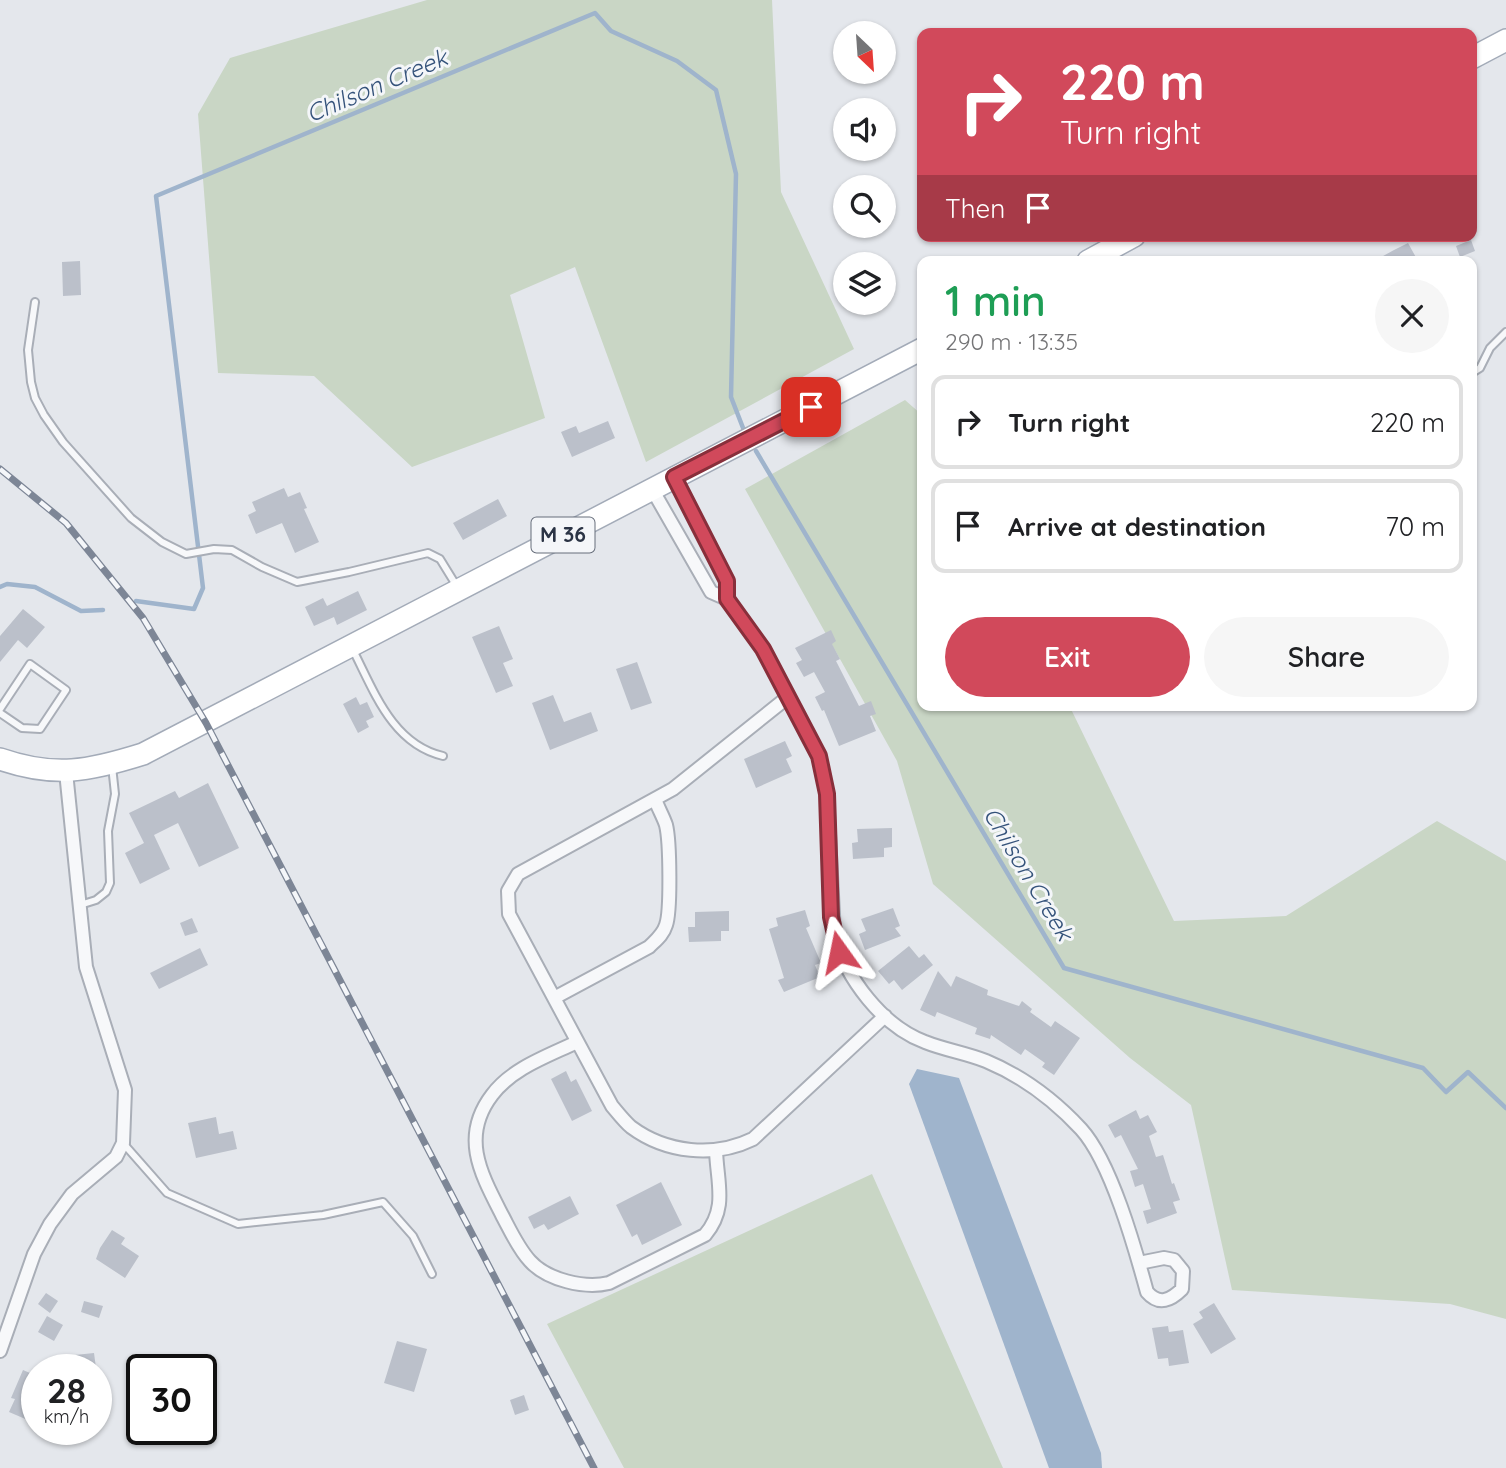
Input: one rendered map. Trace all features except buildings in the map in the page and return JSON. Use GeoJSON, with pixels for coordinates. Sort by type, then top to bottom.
{"type":"FeatureCollection","features":[{"type":"Feature","properties":{"kind":"main road"},"geometry":{"type":"LineString","coordinates":[[1477,55],[1506,40]]}},
{"type":"Feature","properties":{"kind":"main road"},"geometry":{"type":"LineString","coordinates":[[1097,256],[1123,242]]}},
{"type":"Feature","properties":{"kind":"main road","name":"M 36"},"geometry":{"type":"LineString","coordinates":[[0,760],[47,771],[66,772],[112,764],[143,754],[917,353]]}},
{"type":"Feature","properties":{"kind":"street"},"geometry":{"type":"LineString","coordinates":[[674,477],[727,581],[727,599]]}},
{"type":"Feature","properties":{"kind":"street"},"geometry":{"type":"LineString","coordinates":[[652,489],[711,592],[727,599],[763,649],[819,756],[825,783],[831,917],[839,952],[856,982],[885,1016],[901,1029],[923,1041],[984,1060],[1006,1070],[1034,1087],[1067,1115],[1088,1139],[1108,1174],[1139,1263]]}},
{"type":"Feature","properties":{"kind":"street"},"geometry":{"type":"LineString","coordinates":[[788,697],[692,776],[518,874],[508,891],[509,914],[612,1107],[629,1126],[646,1137],[676,1148],[705,1152],[738,1146],[752,1139],[885,1016]]}},
{"type":"Feature","properties":{"kind":"street"},"geometry":{"type":"LineString","coordinates":[[0,1351],[34,1254],[51,1224],[72,1194],[116,1157],[123,1143],[125,1090],[86,967],[66,772]]}},
{"type":"Feature","properties":{"kind":"street"},"geometry":{"type":"LineString","coordinates":[[554,998],[649,947],[662,935],[668,914],[666,826],[655,799]]}},
{"type":"Feature","properties":{"kind":"street"},"geometry":{"type":"LineString","coordinates":[[578,1042],[511,1076],[492,1095],[475,1131],[475,1151],[483,1178],[529,1261],[555,1276],[586,1285],[599,1285],[610,1283],[705,1235],[719,1212],[716,1150]]}},
{"type":"Feature","properties":{"kind":"lane"},"geometry":{"type":"LineString","coordinates":[[35,302],[28,351],[30,382],[35,398],[63,442],[131,517],[162,542],[186,554],[214,549],[232,550],[296,582],[428,553],[440,559],[459,590]]}},
{"type":"Feature","properties":{"kind":"lane"},"geometry":{"type":"LineString","coordinates":[[1477,370],[1490,348],[1506,332]]}},
{"type":"Feature","properties":{"kind":"lane"},"geometry":{"type":"LineString","coordinates":[[351,647],[397,730],[414,744],[443,756]]}},
{"type":"Feature","properties":{"kind":"lane"},"geometry":{"type":"LineString","coordinates":[[30,664],[66,690],[40,729],[22,728],[0,711],[30,664]]}},
{"type":"Feature","properties":{"kind":"lane"},"geometry":{"type":"LineString","coordinates":[[79,905],[96,900],[106,892],[110,883],[108,831],[114,794],[112,764]]}},
{"type":"Feature","properties":{"kind":"lane"},"geometry":{"type":"LineString","coordinates":[[123,1143],[167,1194],[238,1224],[323,1214],[383,1202],[413,1236],[432,1274]]}},
{"type":"Feature","properties":{"kind":"green space"},"geometry":{"type":"Polygon","coordinates":[[[427,0],[772,0],[781,192],[833,304],[833,315],[838,315],[854,349],[646,462],[575,267],[510,295],[545,418],[412,467],[314,376],[218,373],[198,114],[230,58],[427,0]]]}},
{"type":"Feature","properties":{"kind":"green space"},"geometry":{"type":"Polygon","coordinates":[[[905,400],[917,411],[917,711],[1072,711],[1174,921],[1286,916],[1437,821],[1506,861],[1506,1319],[1450,1304],[1232,1290],[1191,1105],[1130,1058],[933,884],[897,761],[745,489],[905,400]]]}},
{"type":"Feature","properties":{"kind":"green space"},"geometry":{"type":"Polygon","coordinates":[[[872,1174],[1003,1468],[624,1468],[547,1324],[872,1174]]]}},
{"type":"Feature","properties":{"kind":"water"},"geometry":{"type":"Polygon","coordinates":[[[917,1069],[959,1078],[1101,1453],[1102,1468],[1049,1468],[909,1084],[917,1069]]]}},
{"type":"Feature","properties":{"kind":"waterway","name":"Chilson Creek"},"geometry":{"type":"LineString","coordinates":[[136,601],[194,609],[203,588],[156,196],[595,13],[611,31],[677,61],[716,90],[736,174],[731,397],[745,433]]}},
{"type":"Feature","properties":{"kind":"waterway","name":"Chilson Creek"},"geometry":{"type":"LineString","coordinates":[[756,451],[1064,968],[1423,1068],[1446,1092],[1468,1072],[1506,1108]]}},
{"type":"Feature","properties":{"kind":"waterway","name":"Chilson Creek"},"geometry":{"type":"LineString","coordinates":[[0,587],[7,584],[35,587],[81,611],[103,610]]}},
{"type":"Feature","properties":{"kind":"railway"},"geometry":{"type":"LineString","coordinates":[[0,469],[66,523],[143,618],[206,723],[594,1468]]}},
{"type":"Feature","properties":{"kind":"route"},"geometry":{"type":"LineString","coordinates":[[811,407],[674,477],[727,581],[727,599],[763,649],[819,756],[827,794],[831,917],[839,952]]}}]}
